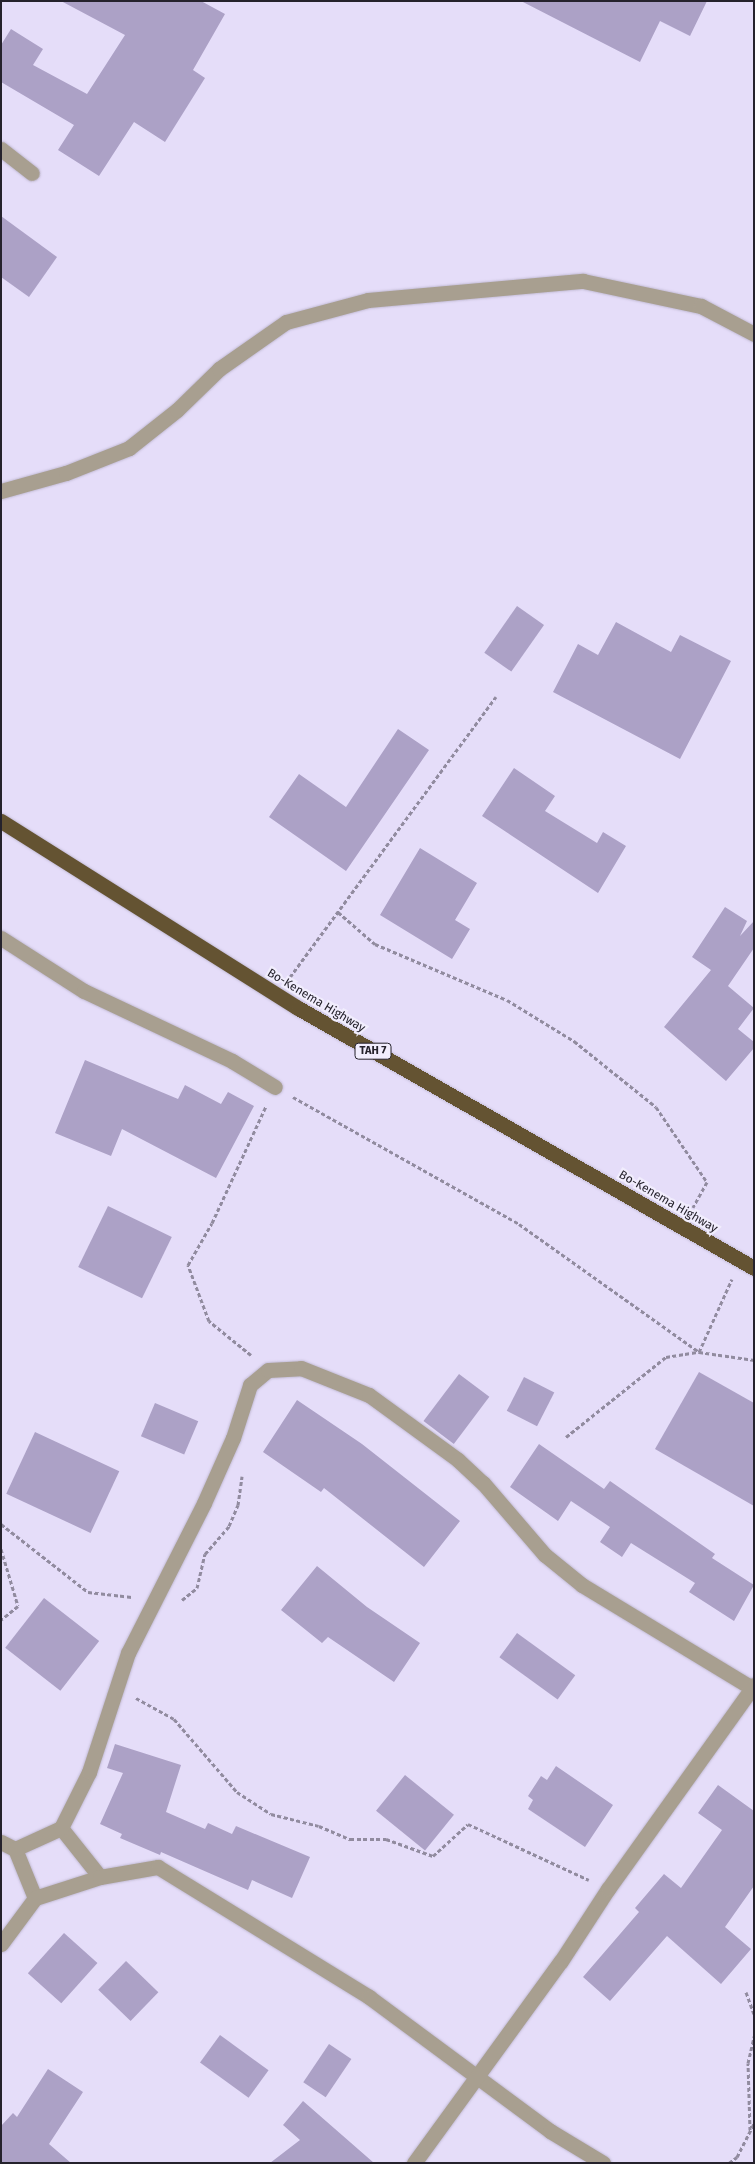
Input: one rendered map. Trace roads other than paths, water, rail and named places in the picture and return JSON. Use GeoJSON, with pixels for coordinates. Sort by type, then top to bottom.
{"type":"FeatureCollection","features":[{"type":"Feature","properties":{"kind":"highway","name":"Bo-Kenema Highway"},"geometry":{"type":"LineString","coordinates":[[1,821],[276,995],[754,1268]]}},
{"type":"Feature","properties":{"kind":"street"},"geometry":{"type":"LineString","coordinates":[[1,149],[32,173]]}},
{"type":"Feature","properties":{"kind":"street"},"geometry":{"type":"LineString","coordinates":[[1,491],[66,473],[129,448],[177,410],[219,368],[286,322],[368,300],[583,281],[701,306],[754,334]]}},
{"type":"Feature","properties":{"kind":"street"},"geometry":{"type":"LineString","coordinates":[[1,938],[84,990],[232,1061],[275,1087]]}},
{"type":"Feature","properties":{"kind":"street"},"geometry":{"type":"LineString","coordinates":[[15,1849],[61,1828],[89,1772],[128,1654],[233,1438],[250,1385],[268,1370],[301,1368],[369,1395],[458,1460],[483,1483],[545,1555],[582,1585],[753,1687],[608,1889],[561,1961],[414,2163]]}},
{"type":"Feature","properties":{"kind":"street"},"geometry":{"type":"LineString","coordinates":[[61,1828],[100,1877]]}},
{"type":"Feature","properties":{"kind":"street"},"geometry":{"type":"LineString","coordinates":[[1,1842],[15,1849],[35,1898]]}},
{"type":"Feature","properties":{"kind":"street"},"geometry":{"type":"LineString","coordinates":[[1,1944],[35,1898],[100,1877],[158,1867],[369,1997],[478,2075],[550,2131],[603,2163]]}}]}
